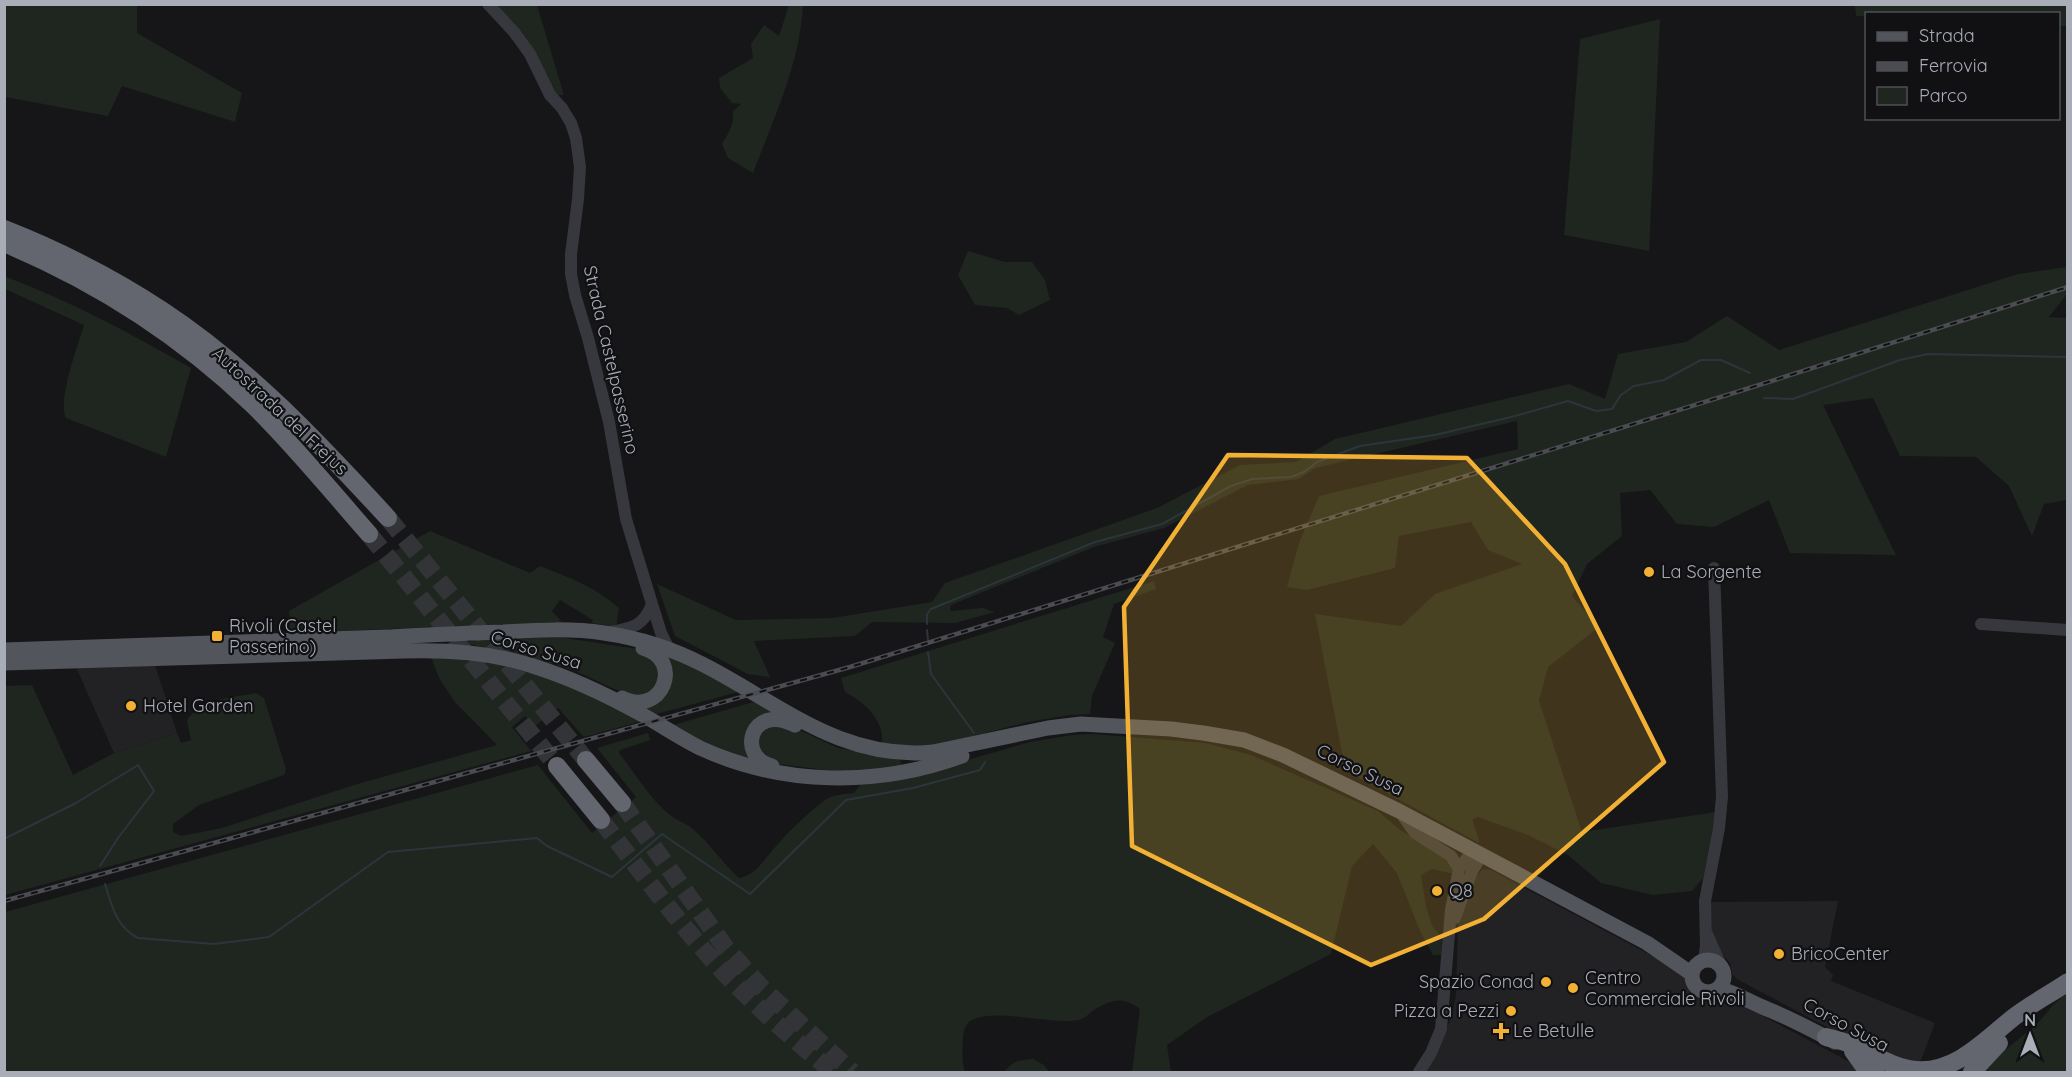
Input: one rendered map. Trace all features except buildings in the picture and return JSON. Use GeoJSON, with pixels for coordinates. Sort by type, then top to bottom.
{"type":"FeatureCollection","features":[{"type":"Feature","properties":{"kind":"highway","name":"Autostrada del Frejus"},"geometry":{"type":"LineString","coordinates":[[4,229],[67,256],[115,281],[164,311],[208,344],[256,384],[296,422],[388,518]]}},
{"type":"Feature","properties":{"kind":"highway","name":"Autostrada del Frejus"},"geometry":{"type":"LineString","coordinates":[[4,243],[83,279],[172,337],[213,369],[254,406],[369,534]]}},
{"type":"Feature","properties":{"kind":"highway"},"geometry":{"type":"LineString","coordinates":[[586,760],[622,803]]}},
{"type":"Feature","properties":{"kind":"highway"},"geometry":{"type":"LineString","coordinates":[[557,766],[601,820]]}},
{"type":"Feature","properties":{"kind":"highway"},"geometry":{"type":"LineString","coordinates":[[1972,1072],[2018,1024],[2067,982]]}},
{"type":"Feature","properties":{"kind":"highway"},"geometry":{"type":"LineString","coordinates":[[1826,1037],[1851,1044],[1898,1066],[1915,1070],[1932,1070],[1958,1060],[1973,1051],[2015,1017],[2067,982]]}},
{"type":"Feature","properties":{"kind":"highway"},"geometry":{"type":"LineString","coordinates":[[1954,1072],[2018,1024]]}},
{"type":"Feature","properties":{"kind":"highway"},"geometry":{"type":"LineString","coordinates":[[1853,1051],[1863,1065],[1875,1072]]}},
{"type":"Feature","properties":{"kind":"main road","name":"Corso Susa"},"geometry":{"type":"LineString","coordinates":[[4,650],[539,630],[587,631],[606,633],[669,649],[706,666],[819,730],[854,744],[885,752],[918,754],[948,750],[1065,725],[1098,724],[1203,733],[1244,740],[1283,755],[1399,811],[1647,943],[1698,966]]}},
{"type":"Feature","properties":{"kind":"main road"},"geometry":{"type":"LineString","coordinates":[[566,678],[588,680],[628,701],[647,702],[659,692],[666,673],[659,657],[646,648],[618,642],[606,633]]}},
{"type":"Feature","properties":{"kind":"main road","name":"Corso Susa"},"geometry":{"type":"LineString","coordinates":[[4,663],[439,650],[487,654],[533,666],[566,678],[619,702],[685,740],[720,756],[767,771],[828,778],[893,774],[957,758],[1029,731]]}},
{"type":"Feature","properties":{"kind":"main road"},"geometry":{"type":"LineString","coordinates":[[828,778],[812,772],[762,763],[752,749],[755,730],[759,724],[767,720],[781,719],[828,741],[854,744]]}},
{"type":"Feature","properties":{"kind":"main road"},"geometry":{"type":"LineString","coordinates":[[1713,961],[1721,976],[1710,992],[1701,990],[1694,983],[1698,966],[1713,961]]}},
{"type":"Feature","properties":{"kind":"main road","name":"Corso Susa"},"geometry":{"type":"LineString","coordinates":[[1721,976],[1734,992],[1781,1013],[1893,1072]]}},
{"type":"Feature","properties":{"kind":"street","name":"Strada Castelpasserino"},"geometry":{"type":"LineString","coordinates":[[488,4],[514,32],[530,54],[550,95],[562,108],[576,138],[580,166],[571,254],[574,295],[591,348],[609,422],[626,519],[661,633],[669,649]]}},
{"type":"Feature","properties":{"kind":"street"},"geometry":{"type":"LineString","coordinates":[[1698,966],[1706,931],[1705,901],[1719,828],[1722,797],[1714,568]]}},
{"type":"Feature","properties":{"kind":"street"},"geometry":{"type":"LineString","coordinates":[[606,633],[625,630],[644,621],[652,604]]}},
{"type":"Feature","properties":{"kind":"street"},"geometry":{"type":"LineString","coordinates":[[1981,624],[2067,630]]}},
{"type":"Feature","properties":{"kind":"street"},"geometry":{"type":"LineString","coordinates":[[1399,811],[1415,833],[1451,856],[1459,869]]}},
{"type":"Feature","properties":{"kind":"street"},"geometry":{"type":"LineString","coordinates":[[1419,1072],[1431,1053],[1441,1029],[1451,910],[1459,869],[1467,858],[1482,855]]}},
{"type":"Feature","properties":{"kind":"street"},"geometry":{"type":"LineString","coordinates":[[1451,924],[1457,916],[1472,871],[1482,855]]}},
{"type":"Feature","properties":{"kind":"street"},"geometry":{"type":"LineString","coordinates":[[1706,931],[1721,976]]}},
{"type":"Feature","properties":{"kind":"highlighted area"},"geometry":{"type":"Polygon","coordinates":[[[1228,455],[1467,458],[1565,564],[1664,762],[1484,919],[1371,965],[1132,846],[1124,607],[1228,455]]]}},
{"type":"Feature","properties":{"kind":"shaded area"},"geometry":{"type":"Polygon","coordinates":[[[155,665],[177,733],[114,753],[76,667],[155,665]]]}},
{"type":"Feature","properties":{"kind":"shaded area"},"geometry":{"type":"Polygon","coordinates":[[[1483,869],[1491,870],[1675,968],[1688,979],[1697,993],[1709,999],[1720,995],[1727,997],[1869,1072],[1423,1072],[1443,1039],[1452,1015],[1456,995],[1458,923],[1474,877],[1483,869]]]}},
{"type":"Feature","properties":{"kind":"shaded area"},"geometry":{"type":"Polygon","coordinates":[[[1838,901],[1825,967],[1833,975],[1831,981],[1935,1023],[1919,1065],[1868,1049],[1737,979],[1732,974],[1730,963],[1716,948],[1711,938],[1709,902],[1838,901]]]}},
{"type":"Feature","properties":{"kind":"green space"},"geometry":{"type":"Polygon","coordinates":[[[4,5],[137,5],[137,33],[242,93],[235,122],[122,86],[108,116],[5,97],[4,5]]]}},
{"type":"Feature","properties":{"kind":"green space"},"geometry":{"type":"Polygon","coordinates":[[[486,5],[537,5],[564,95],[550,95],[543,75],[486,5]]]}},
{"type":"Feature","properties":{"kind":"green space"},"geometry":{"type":"Polygon","coordinates":[[[789,5],[803,5],[797,48],[785,90],[753,173],[728,158],[722,144],[732,124],[733,111],[741,104],[732,103],[720,88],[719,78],[753,58],[751,44],[764,25],[779,36],[789,5]]]}},
{"type":"Feature","properties":{"kind":"green space"},"geometry":{"type":"Polygon","coordinates":[[[1855,5],[2067,5],[2067,26],[2060,26],[2060,12],[1865,12],[1865,16],[1856,16],[1855,5]]]}},
{"type":"Feature","properties":{"kind":"green space"},"geometry":{"type":"Polygon","coordinates":[[[1660,19],[1649,251],[1564,235],[1580,39],[1660,19]]]}},
{"type":"Feature","properties":{"kind":"green space"},"geometry":{"type":"Polygon","coordinates":[[[968,251],[1005,262],[1032,262],[1045,280],[1050,300],[1019,315],[1007,308],[975,305],[958,275],[968,251]]]}},
{"type":"Feature","properties":{"kind":"green space"},"geometry":{"type":"Polygon","coordinates":[[[2067,267],[2067,294],[2049,317],[2067,318],[2067,500],[2044,504],[2032,536],[2009,486],[1976,457],[1900,456],[1873,398],[1823,405],[1896,555],[1790,553],[1769,500],[1714,527],[1677,524],[1650,490],[1620,493],[1622,536],[1587,564],[1572,596],[1599,627],[1548,667],[1539,701],[1582,832],[1716,812],[1703,878],[1692,891],[1653,895],[1601,883],[1568,855],[1528,835],[1478,817],[1473,819],[1479,843],[1359,778],[1342,753],[1315,614],[1401,626],[1435,594],[1522,564],[1488,550],[1471,522],[1399,536],[1395,568],[1307,590],[1287,587],[1299,543],[1319,496],[1518,449],[1517,421],[1315,468],[1299,479],[1248,485],[1164,528],[1094,547],[951,605],[950,611],[983,608],[995,612],[955,623],[872,622],[855,636],[754,641],[770,677],[748,674],[675,636],[657,584],[736,620],[832,618],[932,602],[945,583],[1157,508],[1240,465],[1296,462],[1335,439],[1569,384],[1605,399],[1618,354],[1686,342],[1727,316],[1779,350],[2018,274],[2067,267]]]}},
{"type":"Feature","properties":{"kind":"green space"},"geometry":{"type":"Polygon","coordinates":[[[4,276],[99,318],[191,368],[166,457],[66,418],[64,399],[66,386],[84,325],[5,289],[4,276]]]}},
{"type":"Feature","properties":{"kind":"green space"},"geometry":{"type":"Polygon","coordinates":[[[430,531],[530,573],[540,566],[581,583],[619,608],[616,627],[592,623],[593,620],[560,600],[552,611],[562,622],[290,633],[289,611],[430,531]]]}},
{"type":"Feature","properties":{"kind":"green space"},"geometry":{"type":"Polygon","coordinates":[[[1154,581],[1156,589],[1114,604],[1103,637],[1115,643],[1092,696],[1090,714],[1028,722],[936,746],[882,745],[877,720],[860,701],[845,692],[841,678],[1154,581]]]}},
{"type":"Feature","properties":{"kind":"green space"},"geometry":{"type":"Polygon","coordinates":[[[559,637],[637,649],[661,668],[658,686],[642,697],[632,695],[569,669],[465,643],[476,639],[559,637]]]}},
{"type":"Feature","properties":{"kind":"green space"},"geometry":{"type":"Polygon","coordinates":[[[661,652],[738,692],[653,715],[635,705],[658,698],[661,652]]]}},
{"type":"Feature","properties":{"kind":"green space"},"geometry":{"type":"Polygon","coordinates":[[[431,657],[478,660],[520,669],[583,692],[642,721],[584,737],[558,708],[535,726],[525,716],[512,727],[531,751],[5,895],[4,686],[32,685],[73,775],[114,753],[177,733],[181,743],[191,740],[187,720],[193,713],[209,703],[256,693],[264,698],[286,769],[284,775],[199,805],[173,824],[173,832],[181,836],[222,828],[354,785],[497,745],[455,702],[439,678],[431,657]]]}},
{"type":"Feature","properties":{"kind":"green space"},"geometry":{"type":"Polygon","coordinates":[[[757,701],[779,714],[764,715],[752,758],[741,759],[670,726],[757,701]]]}},
{"type":"Feature","properties":{"kind":"green space"},"geometry":{"type":"Polygon","coordinates":[[[764,724],[791,726],[838,748],[900,758],[901,764],[898,768],[885,770],[832,771],[772,763],[759,755],[756,734],[764,724]]]}},
{"type":"Feature","properties":{"kind":"green space"},"geometry":{"type":"Polygon","coordinates":[[[648,733],[650,740],[620,750],[619,753],[662,808],[694,830],[739,878],[756,869],[794,827],[830,797],[854,793],[861,784],[894,781],[1030,742],[1093,734],[1206,743],[1251,755],[1378,811],[1400,830],[1449,858],[1454,874],[1432,869],[1421,875],[1432,926],[1442,938],[1441,955],[1433,955],[1421,933],[1397,873],[1373,844],[1352,866],[1331,954],[1207,1017],[1167,1045],[1171,1072],[1132,1072],[1140,1009],[1128,1002],[1117,1000],[1100,1006],[1078,1020],[1004,1016],[977,1018],[968,1023],[964,1031],[962,1056],[965,1072],[5,1072],[5,912],[538,765],[592,833],[636,797],[597,748],[648,733]]]}},
{"type":"Feature","properties":{"kind":"green space"},"geometry":{"type":"Polygon","coordinates":[[[2067,993],[2067,1072],[1979,1072],[2038,1023],[2067,993]]]}},
{"type":"Feature","properties":{"kind":"green space"},"geometry":{"type":"Polygon","coordinates":[[[1033,1059],[1044,1065],[1049,1072],[1004,1072],[1016,1062],[1033,1059]]]}},
{"type":"Feature","properties":{"kind":"waterway"},"geometry":{"type":"LineString","coordinates":[[1764,398],[1793,399],[1900,360],[1928,354],[2068,357]]}},
{"type":"Feature","properties":{"kind":"waterway"},"geometry":{"type":"LineString","coordinates":[[927,624],[927,614],[931,609],[1095,542],[1162,524],[1231,486],[1252,479],[1291,477],[1304,472],[1317,462],[1360,446],[1435,435],[1568,401],[1596,411],[1612,409],[1621,395],[1634,386],[1664,380],[1701,360],[1721,360],[1750,373]]}},
{"type":"Feature","properties":{"kind":"waterway"},"geometry":{"type":"LineString","coordinates":[[927,630],[928,640]]}},
{"type":"Feature","properties":{"kind":"waterway"},"geometry":{"type":"LineString","coordinates":[[928,652],[931,674],[974,733]]}},
{"type":"Feature","properties":{"kind":"waterway"},"geometry":{"type":"LineString","coordinates":[[105,884],[120,922],[138,938],[214,944],[269,937],[388,852],[537,838],[547,846],[612,877],[662,834],[750,894],[846,800],[913,788],[980,770],[985,762]]}},
{"type":"Feature","properties":{"kind":"waterway"},"geometry":{"type":"LineString","coordinates":[[4,839],[76,803],[138,765],[154,791],[100,866]]}},
{"type":"Feature","properties":{"kind":"tunnel"},"geometry":{"type":"LineString","coordinates":[[388,518],[586,760]]}},
{"type":"Feature","properties":{"kind":"tunnel"},"geometry":{"type":"LineString","coordinates":[[369,534],[557,766]]}},
{"type":"Feature","properties":{"kind":"tunnel"},"geometry":{"type":"LineString","coordinates":[[622,803],[725,947],[762,988],[852,1072]]}},
{"type":"Feature","properties":{"kind":"tunnel"},"geometry":{"type":"LineString","coordinates":[[601,820],[664,902],[714,961],[768,1016],[833,1072]]}},
{"type":"Feature","properties":{"kind":"railway"},"geometry":{"type":"LineString","coordinates":[[4,901],[850,667],[2068,287]]}},
{"type":"Feature","properties":{"kind":"place","name":"La Sorgente"},"geometry":{"type":"Point","coordinates":[1649,572]}},
{"type":"Feature","properties":{"kind":"place","name":"Rivoli (Castel Passerino)"},"geometry":{"type":"Point","coordinates":[217,636]}},
{"type":"Feature","properties":{"kind":"place","name":"Hotel Garden"},"geometry":{"type":"Point","coordinates":[131,706]}},
{"type":"Feature","properties":{"kind":"place","name":"Q8"},"geometry":{"type":"Point","coordinates":[1437,891]}},
{"type":"Feature","properties":{"kind":"place","name":"BricoCenter"},"geometry":{"type":"Point","coordinates":[1779,954]}},
{"type":"Feature","properties":{"kind":"place","name":"Spazio Conad"},"geometry":{"type":"Point","coordinates":[1546,982]}},
{"type":"Feature","properties":{"kind":"place","name":"Centro Commerciale Rivoli"},"geometry":{"type":"Point","coordinates":[1573,988]}},
{"type":"Feature","properties":{"kind":"place","name":"Pizza a Pezzi"},"geometry":{"type":"Point","coordinates":[1511,1011]}},
{"type":"Feature","properties":{"kind":"place","name":"Le Betulle"},"geometry":{"type":"Point","coordinates":[1501,1031]}}]}
